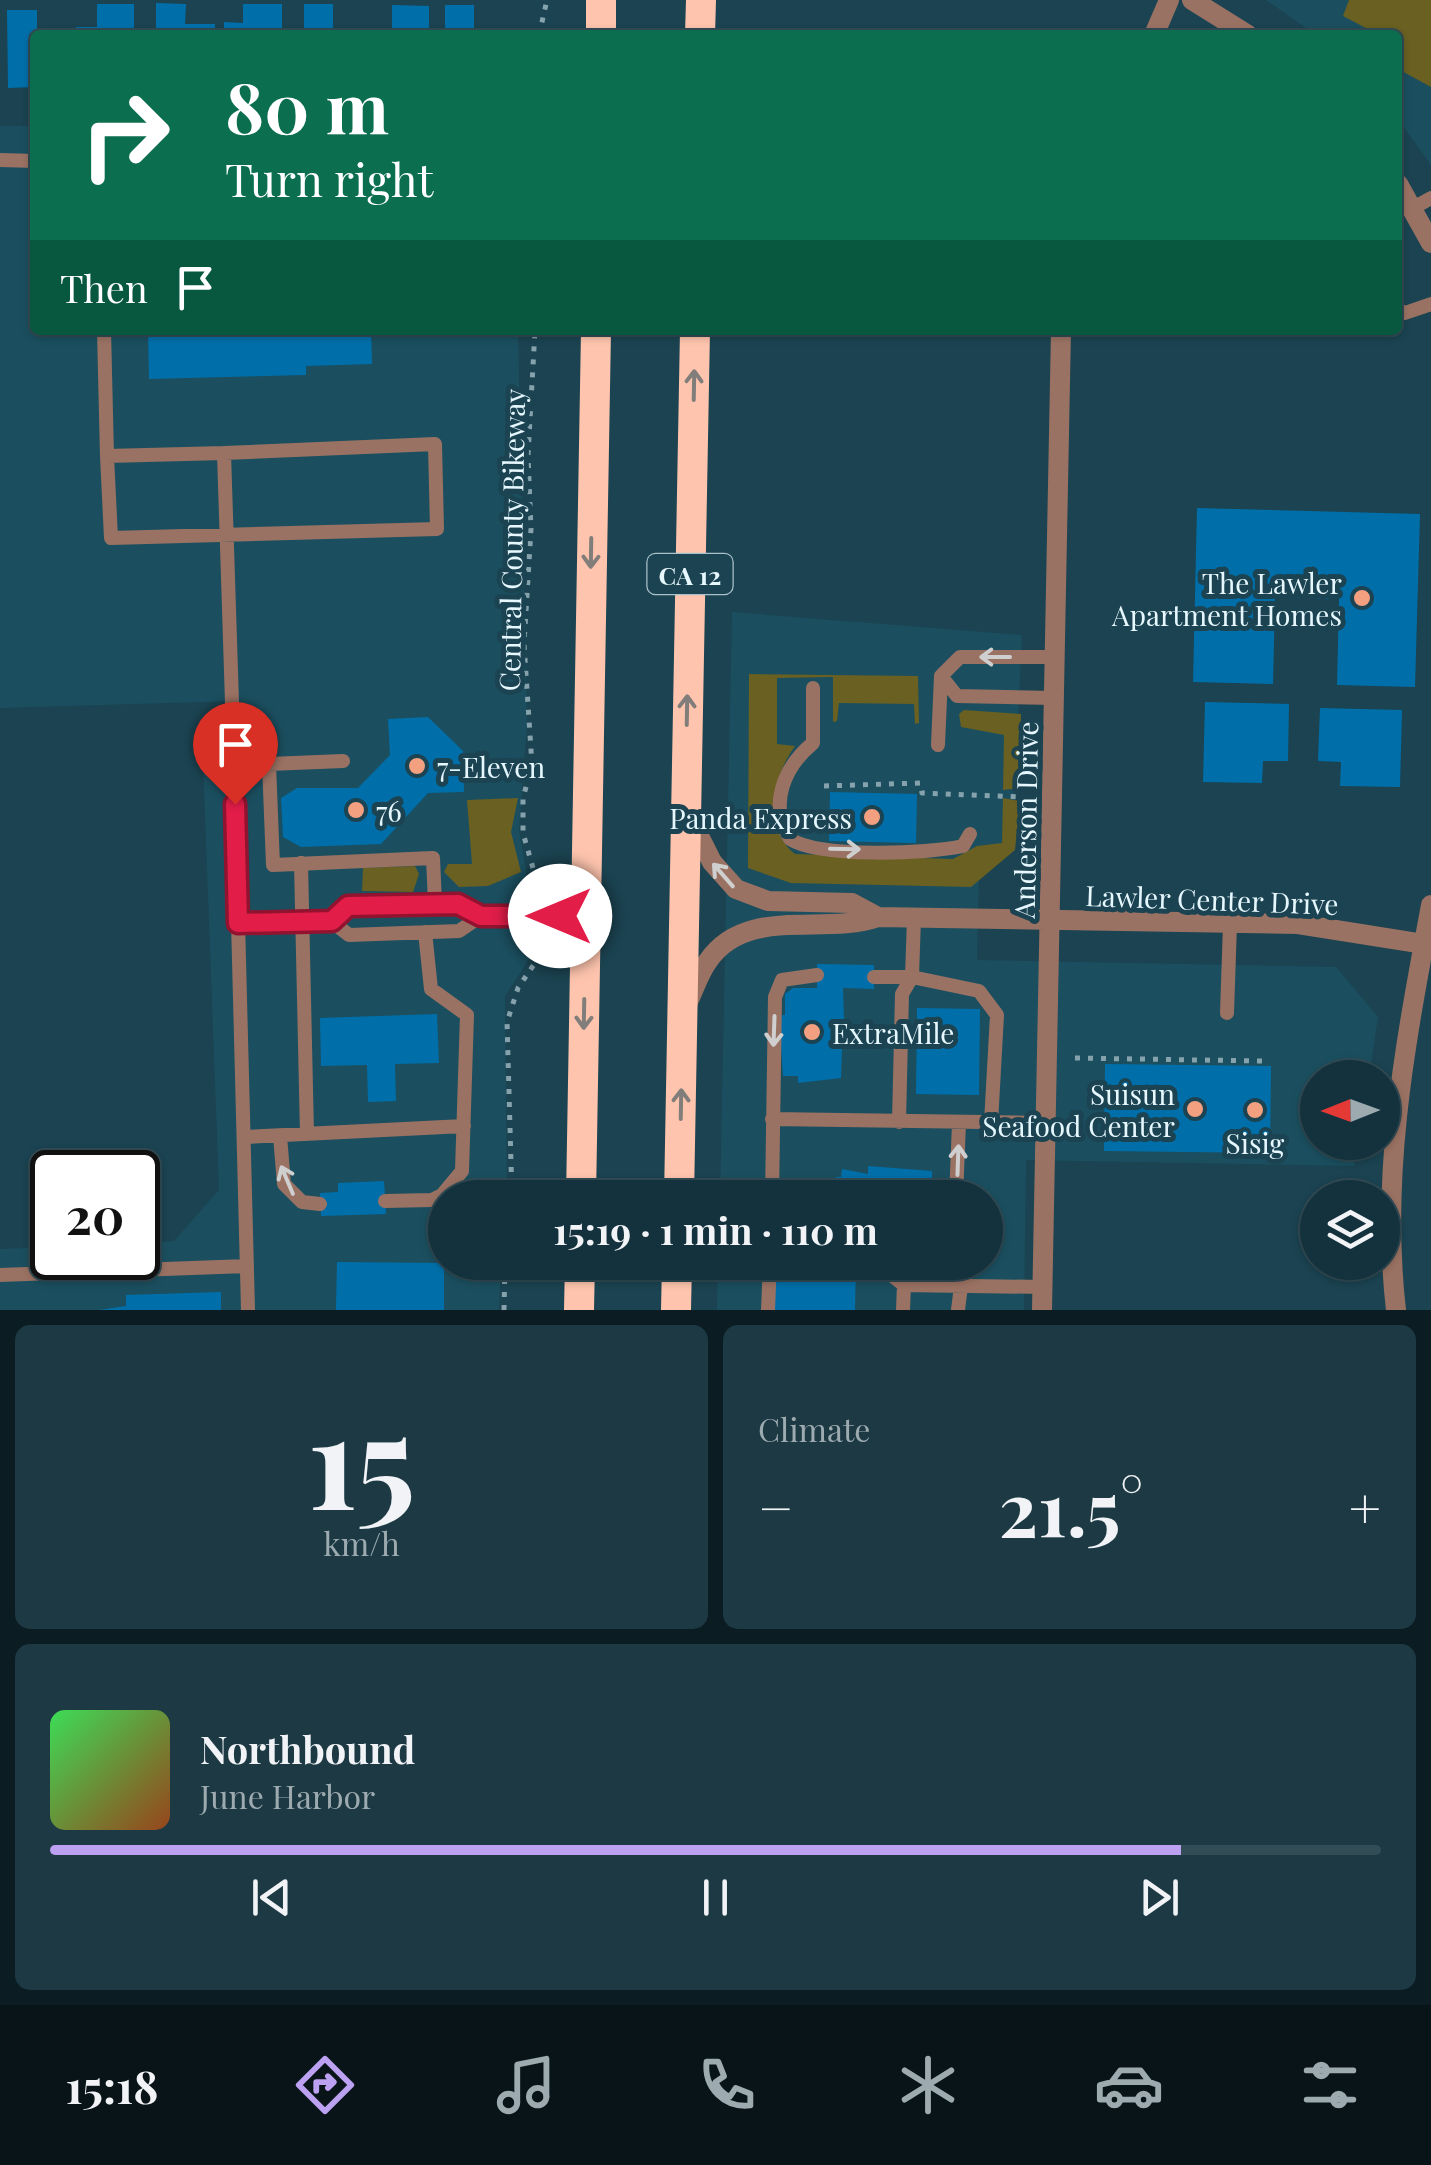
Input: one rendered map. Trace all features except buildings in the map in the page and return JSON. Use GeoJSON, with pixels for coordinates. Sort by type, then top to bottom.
{"type":"FeatureCollection","features":[{"type":"Feature","properties":{"kind":"highway"},"geometry":{"type":"LineString","coordinates":[[601,30],[602,0]]}},
{"type":"Feature","properties":{"kind":"highway"},"geometry":{"type":"LineString","coordinates":[[700,30],[701,0]]}},
{"type":"Feature","properties":{"kind":"highway"},"geometry":{"type":"LineString","coordinates":[[581,1180],[596,335]]}},
{"type":"Feature","properties":{"kind":"highway","name":"CA 12"},"geometry":{"type":"LineString","coordinates":[[679,1180],[695,335]]}},
{"type":"Feature","properties":{"kind":"highway"},"geometry":{"type":"LineString","coordinates":[[579,1310],[580,1280]]}},
{"type":"Feature","properties":{"kind":"highway"},"geometry":{"type":"LineString","coordinates":[[676,1310],[677,1280]]}},
{"type":"Feature","properties":{"kind":"street"},"geometry":{"type":"LineString","coordinates":[[1156,30],[1169,0]]}},
{"type":"Feature","properties":{"kind":"street"},"geometry":{"type":"LineString","coordinates":[[1192,0],[1240,30]]}},
{"type":"Feature","properties":{"kind":"street"},"geometry":{"type":"LineString","coordinates":[[1402,187],[1422,203],[1431,243]]}},
{"type":"Feature","properties":{"kind":"street","name":"Anderson Drive"},"geometry":{"type":"LineString","coordinates":[[1042,1310],[1061,335]]}},
{"type":"Feature","properties":{"kind":"street","name":"Lawler Center Drive"},"geometry":{"type":"LineString","coordinates":[[685,808],[712,862],[736,889],[768,901],[852,903],[878,917]]}},
{"type":"Feature","properties":{"kind":"street"},"geometry":{"type":"LineString","coordinates":[[1396,1310],[1390,1158],[1397,1092],[1428,945],[1431,905]]}},
{"type":"Feature","properties":{"kind":"street","name":"Lawler Center Drive"},"geometry":{"type":"LineString","coordinates":[[684,1010],[709,959],[735,935],[768,926],[853,926],[878,917],[1298,924],[1428,945]]}},
{"type":"Feature","properties":{"kind":"lane"},"geometry":{"type":"LineString","coordinates":[[0,160],[30,161]]}},
{"type":"Feature","properties":{"kind":"lane"},"geometry":{"type":"LineString","coordinates":[[1402,312],[1431,304]]}},
{"type":"Feature","properties":{"kind":"lane"},"geometry":{"type":"LineString","coordinates":[[104,335],[107,456],[111,538],[437,529],[435,444],[107,456]]}},
{"type":"Feature","properties":{"kind":"lane"},"geometry":{"type":"LineString","coordinates":[[224,452],[248,1310]]}},
{"type":"Feature","properties":{"kind":"lane"},"geometry":{"type":"LineString","coordinates":[[938,745],[941,676],[960,657],[1056,657]]}},
{"type":"Feature","properties":{"kind":"lane"},"geometry":{"type":"LineString","coordinates":[[941,676],[957,696],[1055,698]]}},
{"type":"Feature","properties":{"kind":"lane"},"geometry":{"type":"LineString","coordinates":[[813,688],[813,744],[796,758],[783,779],[782,827],[800,846],[948,850],[962,846],[970,834]]}},
{"type":"Feature","properties":{"kind":"lane"},"geometry":{"type":"LineString","coordinates":[[234,765],[343,761]]}},
{"type":"Feature","properties":{"kind":"lane"},"geometry":{"type":"LineString","coordinates":[[269,764],[273,864],[433,858],[435,904]]}},
{"type":"Feature","properties":{"kind":"lane"},"geometry":{"type":"LineString","coordinates":[[301,864],[307,1134]]}},
{"type":"Feature","properties":{"kind":"lane"},"geometry":{"type":"LineString","coordinates":[[238,923],[332,921],[348,906],[435,904],[458,904],[481,916],[586,917]]}},
{"type":"Feature","properties":{"kind":"lane"},"geometry":{"type":"LineString","coordinates":[[332,921],[349,935],[459,931],[481,916]]}},
{"type":"Feature","properties":{"kind":"lane"},"geometry":{"type":"LineString","coordinates":[[900,1122],[902,994],[912,977],[914,918]]}},
{"type":"Feature","properties":{"kind":"lane"},"geometry":{"type":"LineString","coordinates":[[1228,1012],[1230,924]]}},
{"type":"Feature","properties":{"kind":"lane"},"geometry":{"type":"LineString","coordinates":[[385,1202],[442,1196],[462,1171],[466,1015],[430,990],[424,932]]}},
{"type":"Feature","properties":{"kind":"lane"},"geometry":{"type":"LineString","coordinates":[[772,1180],[777,987],[790,976],[817,975]]}},
{"type":"Feature","properties":{"kind":"lane"},"geometry":{"type":"LineString","coordinates":[[874,977],[912,977],[979,991],[997,1016],[991,1123]]}},
{"type":"Feature","properties":{"kind":"lane"},"geometry":{"type":"LineString","coordinates":[[772,1119],[1046,1124]]}},
{"type":"Feature","properties":{"kind":"lane"},"geometry":{"type":"LineString","coordinates":[[957,1180],[959,1123]]}},
{"type":"Feature","properties":{"kind":"lane"},"geometry":{"type":"LineString","coordinates":[[244,1138],[464,1126]]}},
{"type":"Feature","properties":{"kind":"lane"},"geometry":{"type":"LineString","coordinates":[[280,1136],[284,1184],[302,1202],[320,1204]]}},
{"type":"Feature","properties":{"kind":"lane"},"geometry":{"type":"LineString","coordinates":[[0,1275],[247,1266]]}},
{"type":"Feature","properties":{"kind":"lane"},"geometry":{"type":"LineString","coordinates":[[768,1310],[769,1280]]}},
{"type":"Feature","properties":{"kind":"lane"},"geometry":{"type":"LineString","coordinates":[[897,1280],[904,1286],[1042,1287]]}},
{"type":"Feature","properties":{"kind":"lane"},"geometry":{"type":"LineString","coordinates":[[903,1310],[904,1286]]}},
{"type":"Feature","properties":{"kind":"lane"},"geometry":{"type":"LineString","coordinates":[[958,1310],[961,1286]]}},
{"type":"Feature","properties":{"kind":"path"},"geometry":{"type":"LineString","coordinates":[[541,30],[547,0]]}},
{"type":"Feature","properties":{"kind":"path","name":"Central County Bikeway"},"geometry":{"type":"LineString","coordinates":[[533,868],[523,816],[532,765],[524,644],[532,529],[528,455],[535,335]]}},
{"type":"Feature","properties":{"kind":"path"},"geometry":{"type":"LineString","coordinates":[[824,786],[920,783],[922,792],[1022,797]]}},
{"type":"Feature","properties":{"kind":"path"},"geometry":{"type":"LineString","coordinates":[[511,1180],[507,1022],[518,988],[536,963]]}},
{"type":"Feature","properties":{"kind":"path"},"geometry":{"type":"LineString","coordinates":[[1075,1058],[1262,1062]]}},
{"type":"Feature","properties":{"kind":"path"},"geometry":{"type":"LineString","coordinates":[[504,1310],[505,1280]]}},
{"type":"Feature","properties":{"kind":"shaded area"},"geometry":{"type":"Polygon","coordinates":[[[1266,0],[1431,0],[1431,165],[1402,125],[1402,30],[1309,30],[1266,0]]]}},
{"type":"Feature","properties":{"kind":"shaded area"},"geometry":{"type":"Polygon","coordinates":[[[1349,0],[1431,0],[1431,87],[1402,71],[1402,30],[1370,30],[1343,16],[1349,0]]]}},
{"type":"Feature","properties":{"kind":"shaded area"},"geometry":{"type":"Polygon","coordinates":[[[0,126],[30,126],[30,335],[518,335],[527,724],[519,830],[526,870],[529,959],[505,996],[507,1180],[428,1180],[428,1280],[500,1280],[499,1310],[0,1310],[0,1249],[30,1248],[30,1280],[160,1280],[160,1242],[174,1241],[219,1190],[202,733],[235,730],[235,701],[0,708],[0,126]]]}},
{"type":"Feature","properties":{"kind":"shaded area"},"geometry":{"type":"Polygon","coordinates":[[[732,612],[1022,635],[1012,848],[979,873],[977,960],[1336,967],[1378,1017],[1372,1060],[1300,1060],[1300,1160],[1355,1160],[1354,1166],[1026,1160],[1024,1310],[717,1310],[718,1280],[1003,1280],[1003,1180],[720,1180],[732,612]]]}},
{"type":"Feature","properties":{"kind":"shaded area"},"geometry":{"type":"Polygon","coordinates":[[[749,674],[918,676],[919,723],[915,724],[914,704],[839,703],[837,721],[833,722],[833,677],[777,678],[777,744],[795,746],[776,787],[774,817],[778,831],[795,854],[953,859],[977,846],[1002,843],[1003,798],[1020,801],[1015,850],[971,887],[791,883],[748,868],[749,674]]]}},
{"type":"Feature","properties":{"kind":"shaded area"},"geometry":{"type":"Polygon","coordinates":[[[964,710],[1021,714],[1020,788],[1003,790],[1004,735],[961,727],[959,714],[964,710]]]}},
{"type":"Feature","properties":{"kind":"shaded area"},"geometry":{"type":"Polygon","coordinates":[[[518,798],[511,832],[521,872],[488,886],[459,887],[444,872],[448,864],[472,864],[467,800],[518,798]]]}},
{"type":"Feature","properties":{"kind":"shaded area"},"geometry":{"type":"Polygon","coordinates":[[[415,866],[419,874],[413,892],[362,891],[363,868],[415,866]]]}},
{"type":"Feature","properties":{"kind":"place","name":"The Lawler Apartment Homes"},"geometry":{"type":"Point","coordinates":[1362,598]}},
{"type":"Feature","properties":{"kind":"place","name":"7-Eleven"},"geometry":{"type":"Point","coordinates":[417,766]}},
{"type":"Feature","properties":{"kind":"place","name":"76"},"geometry":{"type":"Point","coordinates":[356,810]}},
{"type":"Feature","properties":{"kind":"place","name":"Panda Express"},"geometry":{"type":"Point","coordinates":[872,817]}},
{"type":"Feature","properties":{"kind":"place","name":"ExtraMile"},"geometry":{"type":"Point","coordinates":[812,1032]}},
{"type":"Feature","properties":{"kind":"place","name":"Suisun Seafood Center"},"geometry":{"type":"Point","coordinates":[1195,1109]}},
{"type":"Feature","properties":{"kind":"place","name":"Sisig"},"geometry":{"type":"Point","coordinates":[1255,1110]}},
{"type":"Feature","properties":{"kind":"route"},"geometry":{"type":"LineString","coordinates":[[235,804],[238,923],[332,921],[348,906],[435,904],[458,904],[481,916],[560,916]]}}]}
